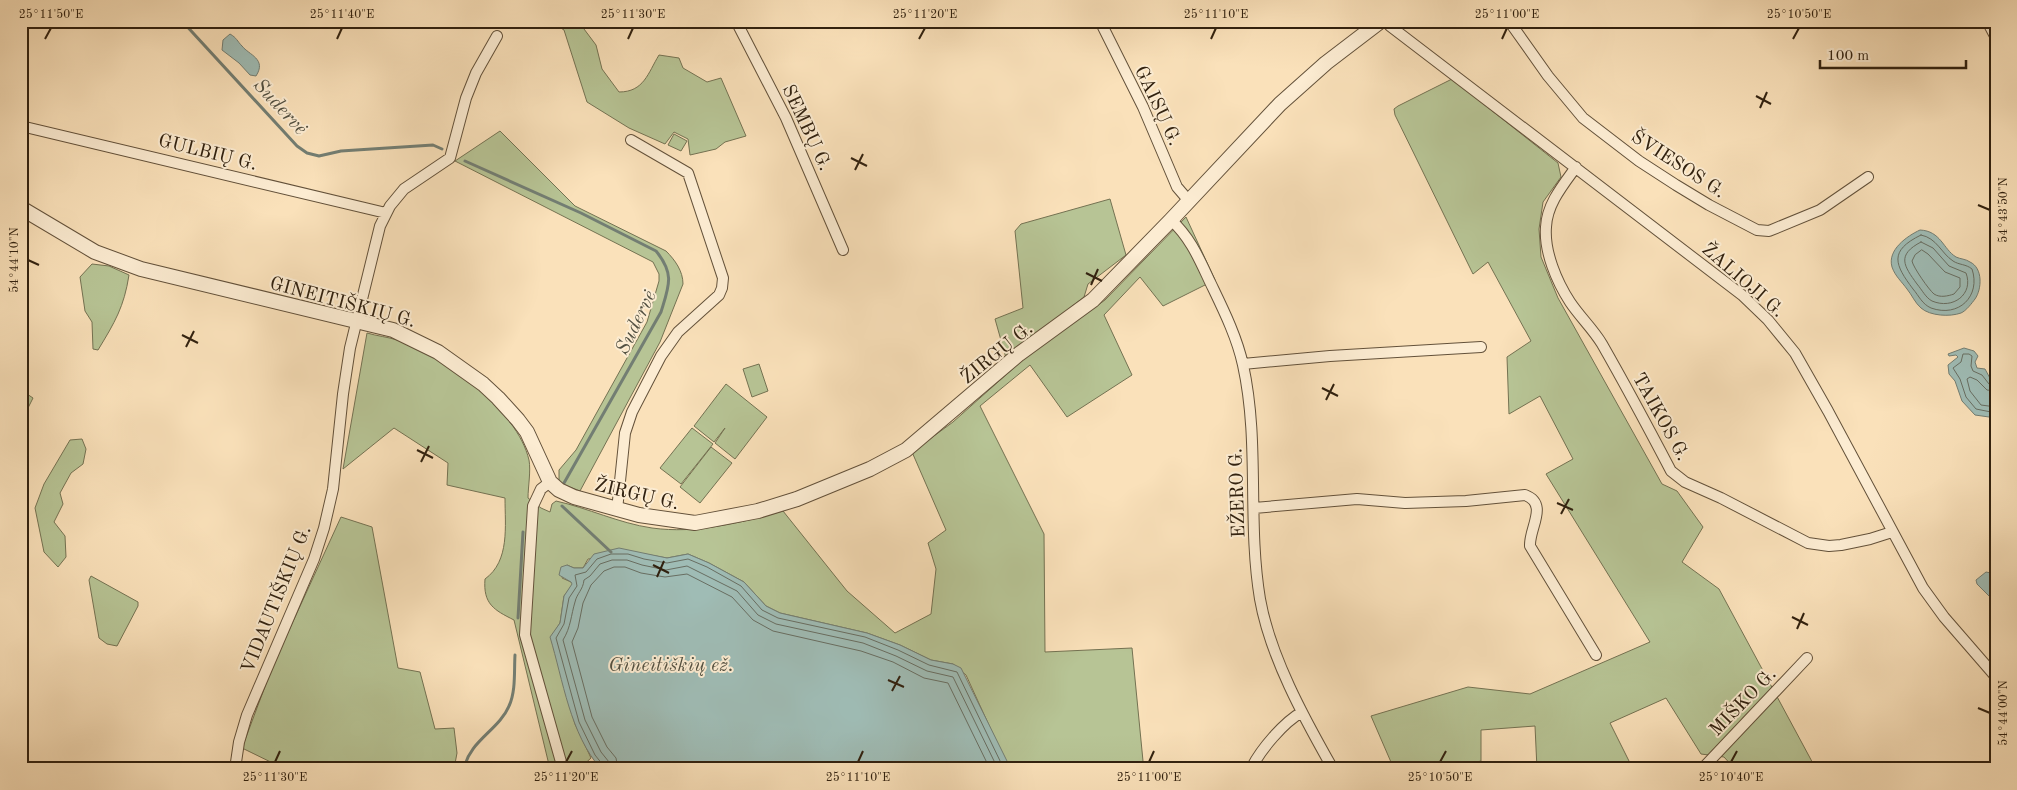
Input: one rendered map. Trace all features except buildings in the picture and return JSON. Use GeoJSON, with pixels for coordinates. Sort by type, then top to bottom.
{"type":"FeatureCollection","features":[{"type":"Feature","properties":{"kind":"street","name":"SEMBŲ G."},"geometry":{"type":"LineString","coordinates":[[736,21],[786,118],[842,250]]}},
{"type":"Feature","properties":{"kind":"street","name":"GAISŲ G."},"geometry":{"type":"LineString","coordinates":[[1100,21],[1143,107],[1177,187],[1188,201]]}},
{"type":"Feature","properties":{"kind":"street","name":"ŽIRGŲ G."},"geometry":{"type":"LineString","coordinates":[[550,482],[559,490],[617,510],[695,523],[723,519],[797,500],[898,455],[928,433],[1019,354],[1093,300],[1172,220],[1280,104],[1326,64],[1381,21]]}},
{"type":"Feature","properties":{"kind":"street","name":"ŽALIOJI G."},"geometry":{"type":"LineString","coordinates":[[1386,21],[1390,26],[1742,295],[1779,332],[1795,353],[1828,411],[1923,588],[1944,618],[1996,677]]}},
{"type":"Feature","properties":{"kind":"street","name":"ŠVIESOS G."},"geometry":{"type":"LineString","coordinates":[[1509,21],[1558,90],[1583,118],[1639,161],[1676,185],[1757,230],[1769,231],[1820,210],[1868,177]]}},
{"type":"Feature","properties":{"kind":"street"},"geometry":{"type":"LineString","coordinates":[[1987,21],[1996,38]]}},
{"type":"Feature","properties":{"kind":"street","name":"VIDAUTIŠKIŲ G."},"geometry":{"type":"LineString","coordinates":[[235,769],[239,742],[247,715],[314,559],[324,528],[333,489],[343,394],[356,320],[380,226],[395,198],[404,189],[450,158],[466,98],[476,73],[497,36]]}},
{"type":"Feature","properties":{"kind":"street","name":"GULBIŲ G."},"geometry":{"type":"LineString","coordinates":[[21,126],[386,213]]}},
{"type":"Feature","properties":{"kind":"street"},"geometry":{"type":"LineString","coordinates":[[617,510],[625,433],[632,412],[662,356],[678,332],[719,295],[723,284],[723,278],[688,173],[631,140]]}},
{"type":"Feature","properties":{"kind":"street","name":"TAIKOS G."},"geometry":{"type":"LineString","coordinates":[[1576,167],[1554,198],[1548,215],[1546,228],[1553,267],[1561,287],[1571,303],[1598,338],[1671,471],[1685,482],[1721,498],[1808,544],[1823,546],[1841,545],[1892,532]]}},
{"type":"Feature","properties":{"kind":"street","name":"GINEITIŠKIŲ G."},"geometry":{"type":"LineString","coordinates":[[21,208],[83,246],[141,269],[356,320],[393,330],[420,342],[446,357],[485,386],[518,420],[527,432],[550,482]]}},
{"type":"Feature","properties":{"kind":"street","name":"EŽERO G."},"geometry":{"type":"LineString","coordinates":[[1172,220],[1190,240],[1227,318],[1243,364],[1252,428],[1256,565],[1263,612],[1273,645],[1302,712],[1333,769]]}},
{"type":"Feature","properties":{"kind":"street"},"geometry":{"type":"LineString","coordinates":[[1243,364],[1330,356],[1480,347]]}},
{"type":"Feature","properties":{"kind":"street"},"geometry":{"type":"LineString","coordinates":[[550,482],[542,489],[533,506],[526,635],[563,769]]}},
{"type":"Feature","properties":{"kind":"street"},"geometry":{"type":"LineString","coordinates":[[1254,508],[1357,499],[1405,503],[1466,501],[1525,495],[1530,497],[1538,509],[1529,538],[1530,546],[1596,655]]}},
{"type":"Feature","properties":{"kind":"street","name":"MIŠKO G."},"geometry":{"type":"LineString","coordinates":[[1702,769],[1807,658]]}},
{"type":"Feature","properties":{"kind":"street"},"geometry":{"type":"LineString","coordinates":[[1251,769],[1259,755],[1293,717],[1302,712]]}},
{"type":"Feature","properties":{"kind":"green space"},"geometry":{"type":"Polygon","coordinates":[[[550,21],[578,21],[596,45],[602,69],[619,92],[634,89],[640,85],[659,55],[679,58],[683,68],[707,82],[721,78],[746,136],[725,142],[716,149],[690,155],[688,139],[674,132],[665,144],[629,128],[587,102],[564,30],[550,21]]]}},
{"type":"Feature","properties":{"kind":"green space"},"geometry":{"type":"Polygon","coordinates":[[[1452,79],[1558,163],[1561,177],[1543,202],[1539,229],[1541,257],[1558,298],[1662,484],[1677,491],[1703,527],[1682,562],[1719,589],[1816,769],[1735,769],[1724,757],[1701,754],[1666,698],[1610,723],[1633,769],[1537,769],[1535,726],[1481,730],[1481,761],[1448,769],[1394,769],[1371,716],[1468,687],[1530,694],[1650,642],[1546,474],[1573,459],[1540,396],[1509,414],[1507,357],[1531,341],[1488,262],[1473,274],[1395,115],[1394,109],[1398,106],[1452,79]]]}},
{"type":"Feature","properties":{"kind":"green space"},"geometry":{"type":"Polygon","coordinates":[[[500,131],[575,206],[666,251],[678,266],[683,279],[683,284],[660,342],[580,491],[559,483],[559,470],[576,450],[647,322],[659,281],[659,274],[653,262],[455,161],[500,131]]]}},
{"type":"Feature","properties":{"kind":"green space"},"geometry":{"type":"Polygon","coordinates":[[[674,134],[687,141],[681,151],[668,145],[674,134]]]}},
{"type":"Feature","properties":{"kind":"green space"},"geometry":{"type":"Polygon","coordinates":[[[1110,199],[1126,255],[1088,284],[1084,297],[1006,358],[995,319],[1023,308],[1015,231],[1021,224],[1110,199]]]}},
{"type":"Feature","properties":{"kind":"green space"},"geometry":{"type":"Polygon","coordinates":[[[1186,217],[1215,280],[1163,306],[1140,277],[1104,315],[1132,375],[1067,417],[1030,365],[980,406],[1044,534],[1045,652],[1132,648],[1143,761],[1151,769],[1009,769],[966,675],[953,664],[931,660],[900,645],[867,633],[780,613],[766,606],[744,582],[688,554],[667,558],[645,554],[588,559],[583,568],[574,568],[567,565],[562,578],[573,584],[564,596],[560,623],[551,637],[575,724],[591,758],[579,769],[550,769],[514,620],[491,605],[486,595],[485,579],[499,563],[502,553],[505,531],[505,498],[447,485],[448,463],[394,428],[343,469],[367,333],[394,339],[416,348],[456,372],[476,387],[510,422],[522,441],[530,464],[528,498],[541,508],[550,512],[552,504],[556,501],[639,526],[685,530],[751,520],[783,511],[847,591],[895,633],[931,614],[936,569],[928,543],[946,530],[912,452],[953,422],[1026,357],[1105,300],[1186,217]]]}},
{"type":"Feature","properties":{"kind":"green space"},"geometry":{"type":"Polygon","coordinates":[[[92,264],[109,266],[129,275],[118,314],[98,350],[93,349],[92,322],[85,311],[80,277],[92,264]]]}},
{"type":"Feature","properties":{"kind":"green space"},"geometry":{"type":"Polygon","coordinates":[[[759,364],[768,391],[752,397],[743,369],[759,364]]]}},
{"type":"Feature","properties":{"kind":"green space"},"geometry":{"type":"Polygon","coordinates":[[[726,384],[767,417],[735,459],[715,443],[725,428],[714,442],[694,426],[726,384]]]}},
{"type":"Feature","properties":{"kind":"green space"},"geometry":{"type":"Polygon","coordinates":[[[21,390],[33,398],[21,422],[21,390]]]}},
{"type":"Feature","properties":{"kind":"green space"},"geometry":{"type":"Polygon","coordinates":[[[692,428],[713,444],[681,484],[660,468],[692,428]]]}},
{"type":"Feature","properties":{"kind":"green space"},"geometry":{"type":"Polygon","coordinates":[[[82,439],[86,449],[83,464],[71,473],[60,493],[63,504],[54,522],[65,536],[66,557],[58,567],[44,552],[35,508],[44,484],[70,440],[82,439]]]}},
{"type":"Feature","properties":{"kind":"green space"},"geometry":{"type":"Polygon","coordinates":[[[711,447],[732,463],[700,503],[680,487],[711,447]]]}},
{"type":"Feature","properties":{"kind":"green space"},"geometry":{"type":"Polygon","coordinates":[[[341,517],[372,527],[398,668],[420,672],[435,729],[454,728],[457,753],[454,769],[285,769],[242,748],[273,665],[341,517]]]}},
{"type":"Feature","properties":{"kind":"green space"},"geometry":{"type":"Polygon","coordinates":[[[91,576],[138,602],[138,606],[117,646],[107,644],[99,638],[89,580],[91,576]]]}},
{"type":"Feature","properties":{"kind":"water"},"geometry":{"type":"Polygon","coordinates":[[[230,34],[258,61],[259,70],[256,76],[250,75],[239,63],[222,50],[223,40],[230,34]]]}},
{"type":"Feature","properties":{"kind":"water"},"geometry":{"type":"Polygon","coordinates":[[[1920,230],[1933,234],[1952,254],[1968,261],[1977,269],[1980,279],[1979,290],[1975,299],[1965,311],[1951,315],[1940,315],[1925,311],[1917,304],[1893,270],[1891,261],[1895,249],[1909,236],[1920,230]]]}},
{"type":"Feature","properties":{"kind":"water"},"geometry":{"type":"Polygon","coordinates":[[[1964,348],[1974,351],[1978,356],[1975,362],[1977,368],[1985,369],[1991,380],[1996,380],[1996,418],[1975,415],[1962,401],[1955,381],[1949,374],[1948,365],[1958,357],[1956,355],[1949,356],[1948,354],[1964,348]]]}},
{"type":"Feature","properties":{"kind":"water","name":"Gineitiškių ež."},"geometry":{"type":"Polygon","coordinates":[[[619,548],[667,558],[688,554],[744,582],[766,606],[780,613],[867,633],[900,645],[931,660],[953,664],[961,668],[1007,761],[1009,769],[601,769],[590,755],[575,723],[550,637],[560,623],[564,596],[572,584],[559,575],[561,567],[567,565],[574,568],[583,568],[594,554],[619,548]]]}},
{"type":"Feature","properties":{"kind":"water"},"geometry":{"type":"Polygon","coordinates":[[[1986,572],[1996,574],[1996,603],[1977,584],[1976,580],[1986,572]]]}},
{"type":"Feature","properties":{"kind":"waterway","name":"Sudervė"},"geometry":{"type":"LineString","coordinates":[[182,21],[297,146],[307,153],[319,156],[341,151],[433,145],[442,149]]}},
{"type":"Feature","properties":{"kind":"waterway","name":"Sudervė"},"geometry":{"type":"LineString","coordinates":[[465,161],[581,213],[656,251],[666,267],[669,280],[661,312],[564,483]]}},
{"type":"Feature","properties":{"kind":"waterway","name":"Sudervė"},"geometry":{"type":"LineString","coordinates":[[562,506],[611,552]]}},
{"type":"Feature","properties":{"kind":"waterway"},"geometry":{"type":"LineString","coordinates":[[518,618],[523,532]]}},
{"type":"Feature","properties":{"kind":"waterway"},"geometry":{"type":"LineString","coordinates":[[464,769],[472,751],[498,722],[509,706],[514,687],[515,655]]}}]}
